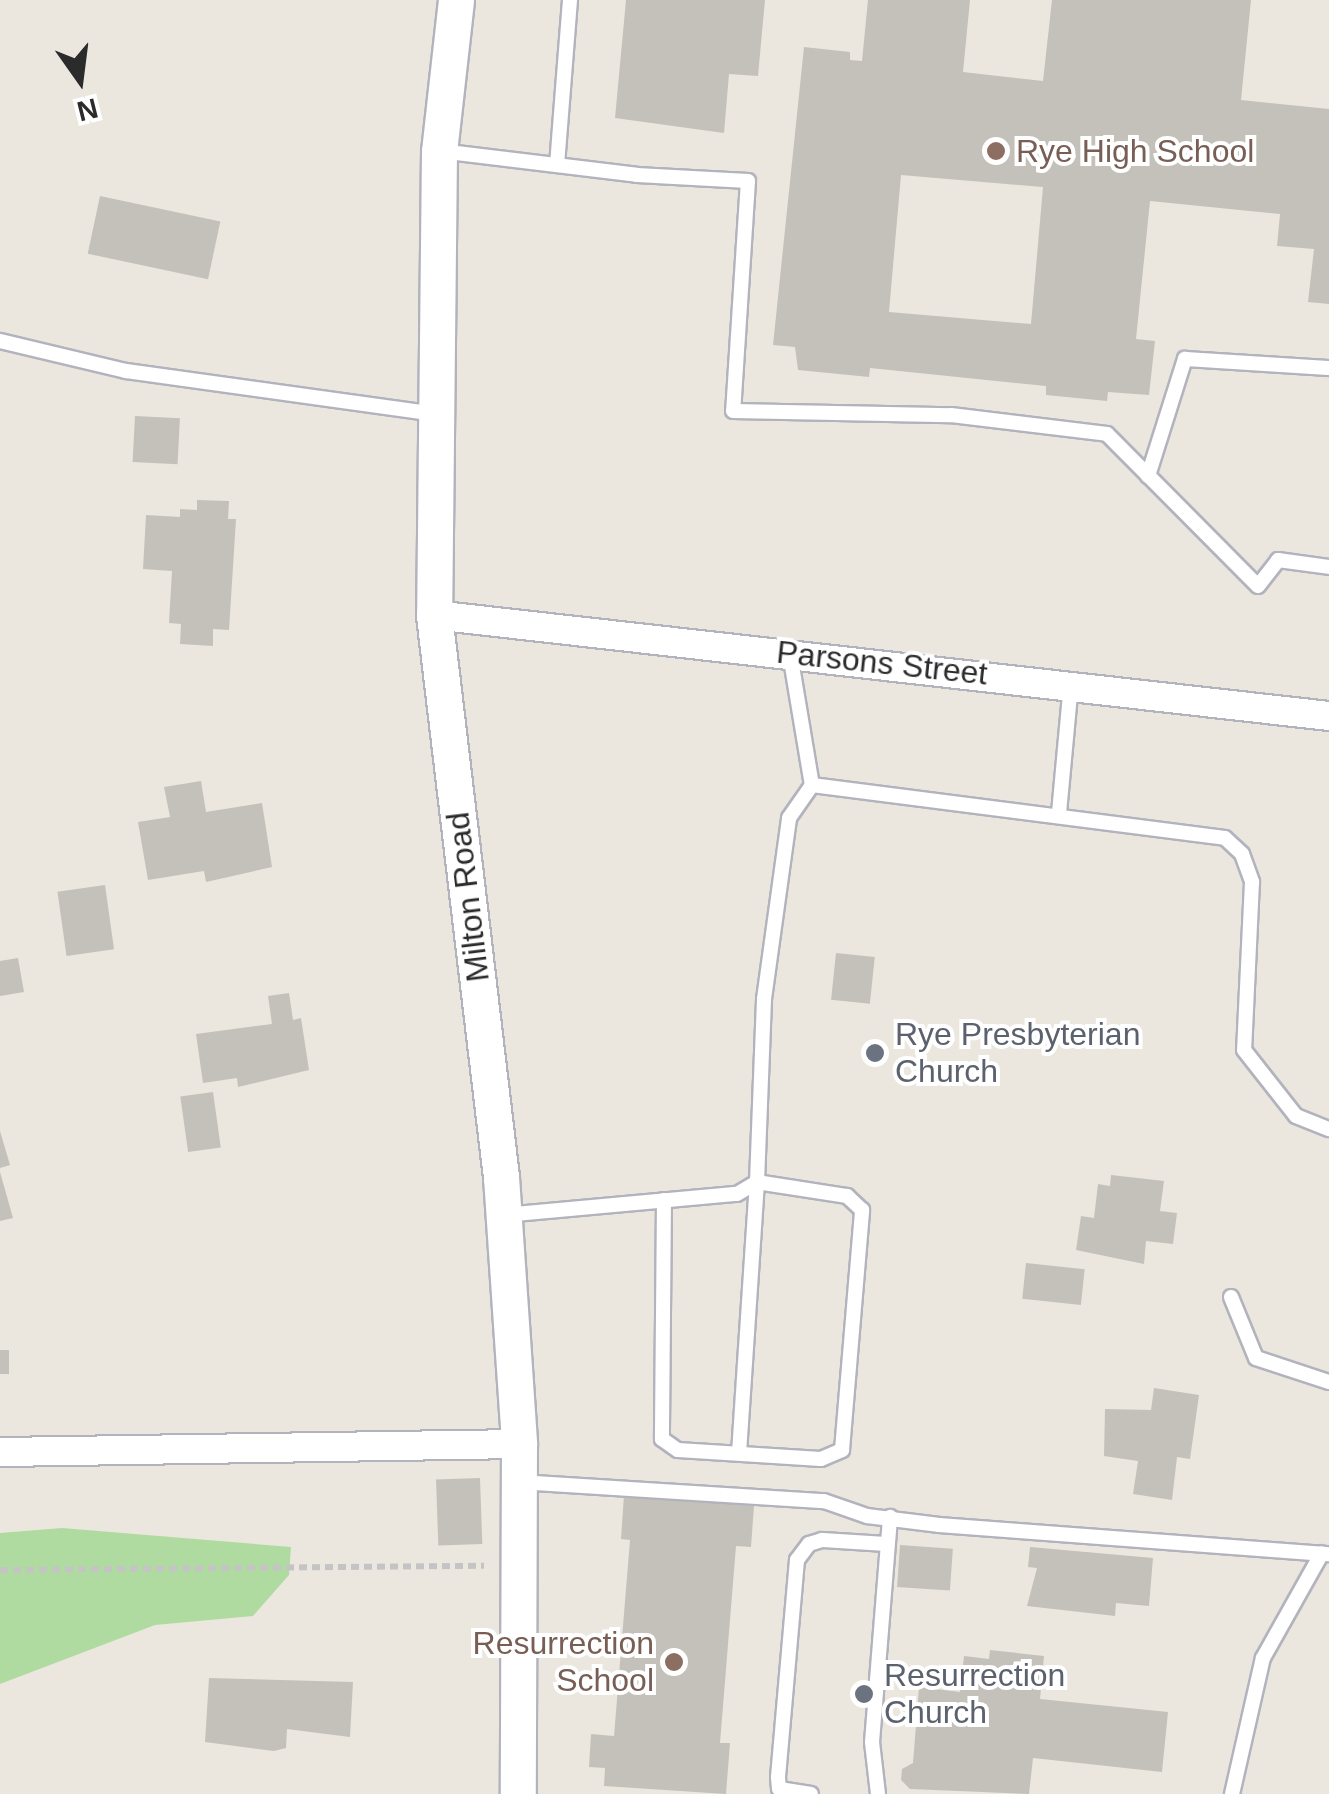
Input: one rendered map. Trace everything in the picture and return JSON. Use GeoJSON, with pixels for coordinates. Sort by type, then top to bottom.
{"type":"FeatureCollection","features":[{"type":"Feature","properties":{"kind":"street","name":"Milton Road"},"geometry":{"type":"LineString","coordinates":[[456,0],[440,151],[434,615],[504,1215],[520,1444],[518,1794]]}},
{"type":"Feature","properties":{"kind":"street","name":"Parsons Street"},"geometry":{"type":"LineString","coordinates":[[434,615],[1329,716]]}},
{"type":"Feature","properties":{"kind":"street"},"geometry":{"type":"LineString","coordinates":[[0,1452],[520,1444]]}},
{"type":"Feature","properties":{"kind":"lane"},"geometry":{"type":"LineString","coordinates":[[557,166],[570,0]]}},
{"type":"Feature","properties":{"kind":"lane"},"geometry":{"type":"LineString","coordinates":[[440,151],[637,175],[748,181],[733,411],[951,415],[1107,434],[1258,586],[1278,560],[1329,567]]}},
{"type":"Feature","properties":{"kind":"lane"},"geometry":{"type":"LineString","coordinates":[[0,341],[126,371],[436,414]]}},
{"type":"Feature","properties":{"kind":"lane"},"geometry":{"type":"LineString","coordinates":[[1148,476],[1185,358],[1329,368]]}},
{"type":"Feature","properties":{"kind":"lane"},"geometry":{"type":"LineString","coordinates":[[739,1452],[757,1182],[764,999],[790,818],[812,785],[790,654]]}},
{"type":"Feature","properties":{"kind":"lane"},"geometry":{"type":"LineString","coordinates":[[1059,813],[1071,684]]}},
{"type":"Feature","properties":{"kind":"lane"},"geometry":{"type":"LineString","coordinates":[[812,785],[1059,813],[1225,838],[1242,854],[1254,914],[1244,1050],[1296,1116],[1329,1129]]}},
{"type":"Feature","properties":{"kind":"lane"},"geometry":{"type":"LineString","coordinates":[[504,1215],[664,1200],[737,1194],[757,1182],[847,1196],[862,1210],[864,1226],[842,1450],[821,1459],[668,1447],[657,1428],[664,1200]]}},
{"type":"Feature","properties":{"kind":"lane"},"geometry":{"type":"LineString","coordinates":[[1231,1298],[1256,1358],[1329,1382]]}},
{"type":"Feature","properties":{"kind":"lane"},"geometry":{"type":"LineString","coordinates":[[519,1482],[824,1502],[890,1518],[1326,1553],[1263,1658],[1232,1794]]}},
{"type":"Feature","properties":{"kind":"lane"},"geometry":{"type":"LineString","coordinates":[[878,1794],[872,1742],[890,1518]]}},
{"type":"Feature","properties":{"kind":"lane"},"geometry":{"type":"LineString","coordinates":[[812,1794],[780,1789],[778,1777],[797,1560],[809,1544],[822,1540],[886,1544]]}},
{"type":"Feature","properties":{"kind":"path"},"geometry":{"type":"LineString","coordinates":[[0,1570],[503,1566]]}},
{"type":"Feature","properties":{"kind":"green space"},"geometry":{"type":"Polygon","coordinates":[[[62,1528],[291,1547],[289,1575],[253,1616],[155,1625],[0,1684],[0,1533],[62,1528]]]}},
{"type":"Feature","properties":{"kind":"building"},"geometry":{"type":"Polygon","coordinates":[[[626,0],[765,0],[758,76],[729,74],[724,133],[615,118],[626,0]]]}},
{"type":"Feature","properties":{"kind":"building"},"geometry":{"type":"Polygon","coordinates":[[[868,0],[970,0],[963,72],[1043,81],[1052,0],[1251,0],[1241,100],[1329,109],[1329,304],[1308,302],[1314,249],[1277,246],[1280,214],[1150,201],[1136,339],[1155,341],[1149,395],[1108,392],[1107,401],[1046,395],[1046,386],[870,368],[869,377],[798,370],[795,347],[773,345],[804,47],[850,52],[850,60],[862,61],[868,0]],[[901,175],[889,312],[1031,324],[1043,187],[901,175]]]}},
{"type":"Feature","properties":{"kind":"building"},"geometry":{"type":"Polygon","coordinates":[[[100,196],[220,222],[208,279],[88,254],[100,196]]]}},
{"type":"Feature","properties":{"kind":"building"},"geometry":{"type":"Polygon","coordinates":[[[135,416],[180,418],[178,464],[133,462],[135,416]]]}},
{"type":"Feature","properties":{"kind":"building"},"geometry":{"type":"Polygon","coordinates":[[[197,500],[229,501],[228,519],[236,519],[229,630],[213,629],[213,646],[180,644],[181,624],[169,623],[172,571],[143,569],[146,515],[180,517],[180,509],[197,510],[197,500]]]}},
{"type":"Feature","properties":{"kind":"building"},"geometry":{"type":"Polygon","coordinates":[[[201,781],[206,812],[262,803],[272,867],[206,882],[204,871],[148,880],[138,822],[170,817],[164,787],[201,781]]]}},
{"type":"Feature","properties":{"kind":"building"},"geometry":{"type":"Polygon","coordinates":[[[105,885],[114,949],[67,956],[57,892],[105,885]]]}},
{"type":"Feature","properties":{"kind":"building"},"geometry":{"type":"Polygon","coordinates":[[[836,953],[875,957],[870,1004],[831,1000],[836,953]]]}},
{"type":"Feature","properties":{"kind":"building"},"geometry":{"type":"Polygon","coordinates":[[[18,958],[24,992],[0,996],[0,961],[18,958]]]}},
{"type":"Feature","properties":{"kind":"building"},"geometry":{"type":"Polygon","coordinates":[[[289,993],[293,1020],[301,1018],[309,1070],[238,1087],[237,1078],[203,1083],[196,1034],[272,1024],[268,996],[289,993]]]}},
{"type":"Feature","properties":{"kind":"building"},"geometry":{"type":"Polygon","coordinates":[[[213,1092],[221,1147],[188,1152],[180,1097],[213,1092]]]}},
{"type":"Feature","properties":{"kind":"building"},"geometry":{"type":"Polygon","coordinates":[[[0,1131],[10,1165],[0,1168],[0,1131]]]}},
{"type":"Feature","properties":{"kind":"building"},"geometry":{"type":"Polygon","coordinates":[[[0,1172],[13,1218],[0,1221],[0,1172]]]}},
{"type":"Feature","properties":{"kind":"building"},"geometry":{"type":"Polygon","coordinates":[[[1111,1175],[1164,1181],[1160,1211],[1177,1213],[1173,1244],[1146,1241],[1144,1264],[1076,1250],[1081,1216],[1094,1218],[1098,1184],[1110,1186],[1111,1175]]]}},
{"type":"Feature","properties":{"kind":"building"},"geometry":{"type":"Polygon","coordinates":[[[1026,1263],[1085,1269],[1081,1305],[1022,1299],[1026,1263]]]}},
{"type":"Feature","properties":{"kind":"building"},"geometry":{"type":"Polygon","coordinates":[[[0,1350],[9,1350],[9,1374],[0,1374],[0,1350]]]}},
{"type":"Feature","properties":{"kind":"building"},"geometry":{"type":"Polygon","coordinates":[[[1154,1388],[1199,1395],[1190,1459],[1177,1457],[1172,1500],[1133,1494],[1138,1461],[1104,1456],[1105,1409],[1151,1410],[1154,1388]]]}},
{"type":"Feature","properties":{"kind":"building"},"geometry":{"type":"Polygon","coordinates":[[[480,1478],[482,1544],[438,1545],[436,1480],[480,1478]]]}},
{"type":"Feature","properties":{"kind":"building"},"geometry":{"type":"Polygon","coordinates":[[[624,1495],[754,1506],[751,1547],[736,1546],[720,1743],[730,1743],[726,1794],[604,1786],[605,1768],[589,1767],[591,1734],[614,1736],[630,1540],[621,1539],[624,1495]]]}},
{"type":"Feature","properties":{"kind":"building"},"geometry":{"type":"Polygon","coordinates":[[[900,1545],[953,1549],[950,1591],[897,1587],[900,1545]]]}},
{"type":"Feature","properties":{"kind":"building"},"geometry":{"type":"Polygon","coordinates":[[[1030,1547],[1153,1558],[1149,1606],[1116,1603],[1115,1616],[1027,1606],[1037,1568],[1028,1567],[1030,1547]]]}},
{"type":"Feature","properties":{"kind":"building"},"geometry":{"type":"Polygon","coordinates":[[[990,1650],[1044,1656],[1040,1699],[1168,1712],[1162,1772],[1033,1758],[1029,1794],[910,1789],[901,1780],[902,1769],[913,1763],[919,1687],[960,1692],[964,1656],[989,1659],[990,1650]]]}},
{"type":"Feature","properties":{"kind":"building"},"geometry":{"type":"Polygon","coordinates":[[[209,1678],[353,1682],[350,1737],[287,1729],[286,1748],[274,1751],[205,1742],[209,1678]]]}},
{"type":"Feature","properties":{"kind":"place","name":"Rye High School"},"geometry":{"type":"Point","coordinates":[996,151]}},
{"type":"Feature","properties":{"kind":"place","name":"Rye Presbyterian Church"},"geometry":{"type":"Point","coordinates":[875,1053]}},
{"type":"Feature","properties":{"kind":"place","name":"Resurrection School"},"geometry":{"type":"Point","coordinates":[674,1662]}},
{"type":"Feature","properties":{"kind":"place","name":"Resurrection Church"},"geometry":{"type":"Point","coordinates":[864,1694]}}]}
